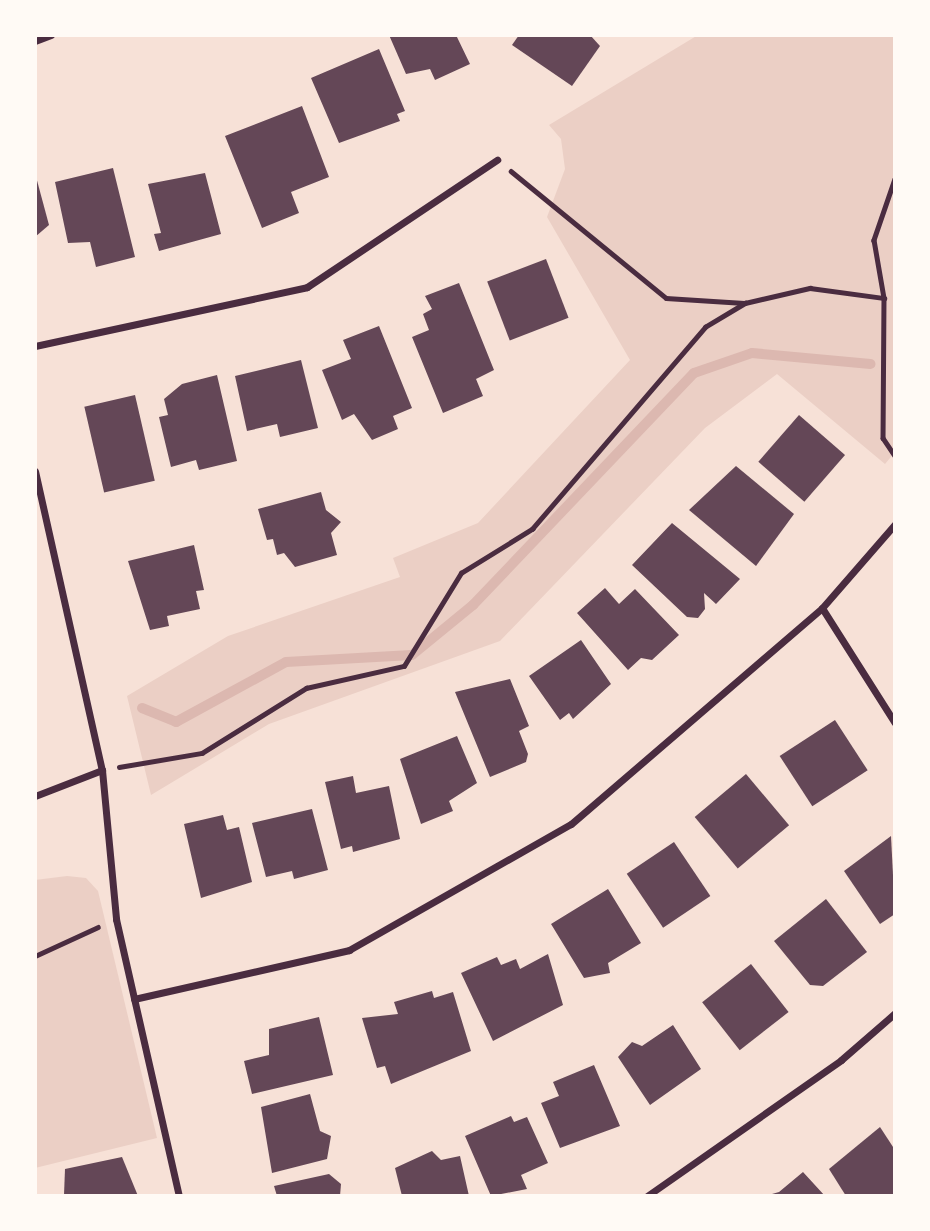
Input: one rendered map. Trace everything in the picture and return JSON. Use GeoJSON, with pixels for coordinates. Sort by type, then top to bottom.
{"type":"FeatureCollection","features":[{"type":"Feature","properties":{"kind":"street"},"geometry":{"type":"LineString","coordinates":[[35,41],[51,35]]}},
{"type":"Feature","properties":{"kind":"street"},"geometry":{"type":"LineString","coordinates":[[35,346],[307,287],[497,160]]}},
{"type":"Feature","properties":{"kind":"street"},"geometry":{"type":"LineString","coordinates":[[35,471],[102,771],[116,919],[179,1196]]}},
{"type":"Feature","properties":{"kind":"street"},"geometry":{"type":"LineString","coordinates":[[134,999],[349,950],[571,824],[822,608],[895,524]]}},
{"type":"Feature","properties":{"kind":"street"},"geometry":{"type":"LineString","coordinates":[[822,608],[895,723]]}},
{"type":"Feature","properties":{"kind":"street"},"geometry":{"type":"LineString","coordinates":[[35,796],[102,771]]}},
{"type":"Feature","properties":{"kind":"street"},"geometry":{"type":"LineString","coordinates":[[647,1196],[841,1060],[895,1013]]}},
{"type":"Feature","properties":{"kind":"path"},"geometry":{"type":"LineString","coordinates":[[497,160],[666,298],[745,303],[810,288],[884,298]]}},
{"type":"Feature","properties":{"kind":"path"},"geometry":{"type":"LineString","coordinates":[[895,179],[874,240],[884,298],[883,438],[895,456]]}},
{"type":"Feature","properties":{"kind":"path"},"geometry":{"type":"LineString","coordinates":[[102,771],[202,753],[306,688],[404,666],[461,573],[532,529],[705,327],[745,303]]}},
{"type":"Feature","properties":{"kind":"path"},"geometry":{"type":"LineString","coordinates":[[35,956],[116,919]]}},
{"type":"Feature","properties":{"kind":"shaded area"},"geometry":{"type":"Polygon","coordinates":[[[698,35],[895,35],[895,452],[885,464],[777,374],[705,428],[500,641],[269,724],[151,795],[127,696],[228,636],[400,577],[393,558],[478,523],[630,360],[547,217],[565,169],[561,139],[549,125],[698,35]]]}},
{"type":"Feature","properties":{"kind":"shaded area"},"geometry":{"type":"Polygon","coordinates":[[[67,876],[86,878],[98,891],[157,1138],[35,1168],[35,880],[67,876]]]}},
{"type":"Feature","properties":{"kind":"building"},"geometry":{"type":"Polygon","coordinates":[[[389,35],[456,35],[470,64],[435,80],[430,69],[406,74],[389,35]]]}},
{"type":"Feature","properties":{"kind":"building"},"geometry":{"type":"Polygon","coordinates":[[[519,35],[590,35],[600,46],[572,86],[512,45],[519,35]]]}},
{"type":"Feature","properties":{"kind":"building"},"geometry":{"type":"Polygon","coordinates":[[[379,49],[405,111],[397,114],[400,121],[339,143],[311,78],[379,49]]]}},
{"type":"Feature","properties":{"kind":"building"},"geometry":{"type":"Polygon","coordinates":[[[302,106],[329,177],[291,192],[299,213],[262,228],[225,136],[302,106]]]}},
{"type":"Feature","properties":{"kind":"building"},"geometry":{"type":"Polygon","coordinates":[[[113,168],[135,257],[96,267],[90,242],[68,243],[55,182],[113,168]]]}},
{"type":"Feature","properties":{"kind":"building"},"geometry":{"type":"Polygon","coordinates":[[[35,173],[49,225],[35,237],[35,173]]]}},
{"type":"Feature","properties":{"kind":"building"},"geometry":{"type":"Polygon","coordinates":[[[205,173],[221,234],[159,251],[154,234],[161,233],[148,184],[205,173]]]}},
{"type":"Feature","properties":{"kind":"building"},"geometry":{"type":"Polygon","coordinates":[[[546,259],[569,318],[510,340],[487,282],[546,259]]]}},
{"type":"Feature","properties":{"kind":"building"},"geometry":{"type":"Polygon","coordinates":[[[459,283],[494,370],[476,379],[483,396],[443,413],[412,337],[429,330],[423,314],[432,309],[425,296],[459,283]]]}},
{"type":"Feature","properties":{"kind":"building"},"geometry":{"type":"Polygon","coordinates":[[[379,326],[412,408],[393,416],[398,429],[372,440],[354,414],[342,420],[322,370],[351,359],[343,340],[379,326]]]}},
{"type":"Feature","properties":{"kind":"building"},"geometry":{"type":"Polygon","coordinates":[[[301,360],[318,428],[280,437],[277,424],[247,431],[235,376],[301,360]]]}},
{"type":"Feature","properties":{"kind":"building"},"geometry":{"type":"Polygon","coordinates":[[[217,375],[237,461],[199,470],[196,460],[171,467],[159,417],[168,415],[164,399],[182,384],[217,375]]]}},
{"type":"Feature","properties":{"kind":"building"},"geometry":{"type":"Polygon","coordinates":[[[135,395],[155,481],[104,492],[84,407],[135,395]]]}},
{"type":"Feature","properties":{"kind":"building"},"geometry":{"type":"Polygon","coordinates":[[[799,415],[845,455],[804,502],[758,462],[799,415]]]}},
{"type":"Feature","properties":{"kind":"building"},"geometry":{"type":"Polygon","coordinates":[[[736,466],[794,514],[756,566],[689,510],[736,466]]]}},
{"type":"Feature","properties":{"kind":"building"},"geometry":{"type":"Polygon","coordinates":[[[321,492],[326,510],[341,522],[331,533],[337,555],[295,567],[284,553],[277,555],[273,539],[267,540],[258,509],[321,492]]]}},
{"type":"Feature","properties":{"kind":"building"},"geometry":{"type":"Polygon","coordinates":[[[672,523],[740,579],[716,604],[704,593],[705,609],[698,618],[687,617],[632,565],[672,523]]]}},
{"type":"Feature","properties":{"kind":"building"},"geometry":{"type":"Polygon","coordinates":[[[194,545],[204,590],[196,591],[200,609],[167,616],[169,626],[150,630],[128,561],[194,545]]]}},
{"type":"Feature","properties":{"kind":"building"},"geometry":{"type":"Polygon","coordinates":[[[605,588],[619,604],[635,589],[679,635],[652,660],[641,658],[628,670],[577,613],[605,588]]]}},
{"type":"Feature","properties":{"kind":"building"},"geometry":{"type":"Polygon","coordinates":[[[581,640],[611,684],[573,719],[569,713],[560,720],[529,676],[581,640]]]}},
{"type":"Feature","properties":{"kind":"building"},"geometry":{"type":"Polygon","coordinates":[[[510,679],[529,726],[519,731],[528,754],[526,762],[490,777],[455,692],[510,679]]]}},
{"type":"Feature","properties":{"kind":"building"},"geometry":{"type":"Polygon","coordinates":[[[835,720],[868,770],[812,806],[780,756],[835,720]]]}},
{"type":"Feature","properties":{"kind":"building"},"geometry":{"type":"Polygon","coordinates":[[[457,736],[477,783],[449,801],[453,811],[421,824],[400,759],[457,736]]]}},
{"type":"Feature","properties":{"kind":"building"},"geometry":{"type":"Polygon","coordinates":[[[746,774],[789,825],[738,868],[695,817],[746,774]]]}},
{"type":"Feature","properties":{"kind":"building"},"geometry":{"type":"Polygon","coordinates":[[[353,776],[356,793],[389,786],[400,839],[353,852],[352,846],[341,849],[325,782],[353,776]]]}},
{"type":"Feature","properties":{"kind":"building"},"geometry":{"type":"Polygon","coordinates":[[[312,809],[328,870],[294,879],[292,871],[266,877],[252,823],[312,809]]]}},
{"type":"Feature","properties":{"kind":"building"},"geometry":{"type":"Polygon","coordinates":[[[223,815],[227,830],[239,827],[252,882],[201,898],[184,824],[223,815]]]}},
{"type":"Feature","properties":{"kind":"building"},"geometry":{"type":"Polygon","coordinates":[[[891,836],[895,914],[880,924],[844,871],[891,836]]]}},
{"type":"Feature","properties":{"kind":"building"},"geometry":{"type":"Polygon","coordinates":[[[674,842],[710,896],[663,928],[627,874],[674,842]]]}},
{"type":"Feature","properties":{"kind":"building"},"geometry":{"type":"Polygon","coordinates":[[[608,889],[641,943],[608,963],[610,973],[584,978],[551,924],[608,889]]]}},
{"type":"Feature","properties":{"kind":"building"},"geometry":{"type":"Polygon","coordinates":[[[826,899],[867,952],[823,986],[810,985],[774,941],[826,899]]]}},
{"type":"Feature","properties":{"kind":"building"},"geometry":{"type":"Polygon","coordinates":[[[548,954],[563,1005],[493,1041],[461,973],[497,957],[501,965],[516,959],[520,969],[548,954]]]}},
{"type":"Feature","properties":{"kind":"building"},"geometry":{"type":"Polygon","coordinates":[[[751,964],[789,1012],[740,1050],[702,1002],[751,964]]]}},
{"type":"Feature","properties":{"kind":"building"},"geometry":{"type":"Polygon","coordinates":[[[432,991],[434,998],[453,992],[471,1051],[391,1084],[385,1066],[377,1068],[362,1018],[398,1014],[394,1002],[432,991]]]}},
{"type":"Feature","properties":{"kind":"building"},"geometry":{"type":"Polygon","coordinates":[[[319,1017],[333,1075],[252,1094],[244,1061],[269,1055],[269,1029],[319,1017]]]}},
{"type":"Feature","properties":{"kind":"building"},"geometry":{"type":"Polygon","coordinates":[[[673,1025],[701,1069],[650,1105],[618,1057],[632,1042],[642,1046],[673,1025]]]}},
{"type":"Feature","properties":{"kind":"building"},"geometry":{"type":"Polygon","coordinates":[[[594,1065],[620,1126],[560,1148],[541,1103],[559,1096],[553,1082],[594,1065]]]}},
{"type":"Feature","properties":{"kind":"building"},"geometry":{"type":"Polygon","coordinates":[[[310,1094],[320,1131],[331,1136],[327,1159],[272,1173],[261,1107],[310,1094]]]}},
{"type":"Feature","properties":{"kind":"building"},"geometry":{"type":"Polygon","coordinates":[[[511,1116],[514,1122],[527,1117],[548,1163],[521,1175],[527,1189],[491,1196],[465,1136],[511,1116]]]}},
{"type":"Feature","properties":{"kind":"building"},"geometry":{"type":"Polygon","coordinates":[[[880,1127],[895,1150],[895,1196],[846,1196],[829,1169],[880,1127]]]}},
{"type":"Feature","properties":{"kind":"building"},"geometry":{"type":"Polygon","coordinates":[[[432,1151],[441,1160],[460,1156],[469,1196],[402,1196],[395,1168],[432,1151]]]}},
{"type":"Feature","properties":{"kind":"building"},"geometry":{"type":"Polygon","coordinates":[[[122,1157],[138,1196],[64,1195],[65,1169],[122,1157]]]}},
{"type":"Feature","properties":{"kind":"building"},"geometry":{"type":"Polygon","coordinates":[[[803,1172],[825,1196],[765,1196],[779,1192],[803,1172]]]}},
{"type":"Feature","properties":{"kind":"building"},"geometry":{"type":"Polygon","coordinates":[[[329,1174],[341,1184],[340,1196],[277,1196],[274,1186],[329,1174]]]}},
{"type":"Feature","properties":{"kind":"waterway"},"geometry":{"type":"LineString","coordinates":[[142,708],[176,722],[286,662],[412,655],[473,605],[694,373],[752,353],[870,364]]}}]}
